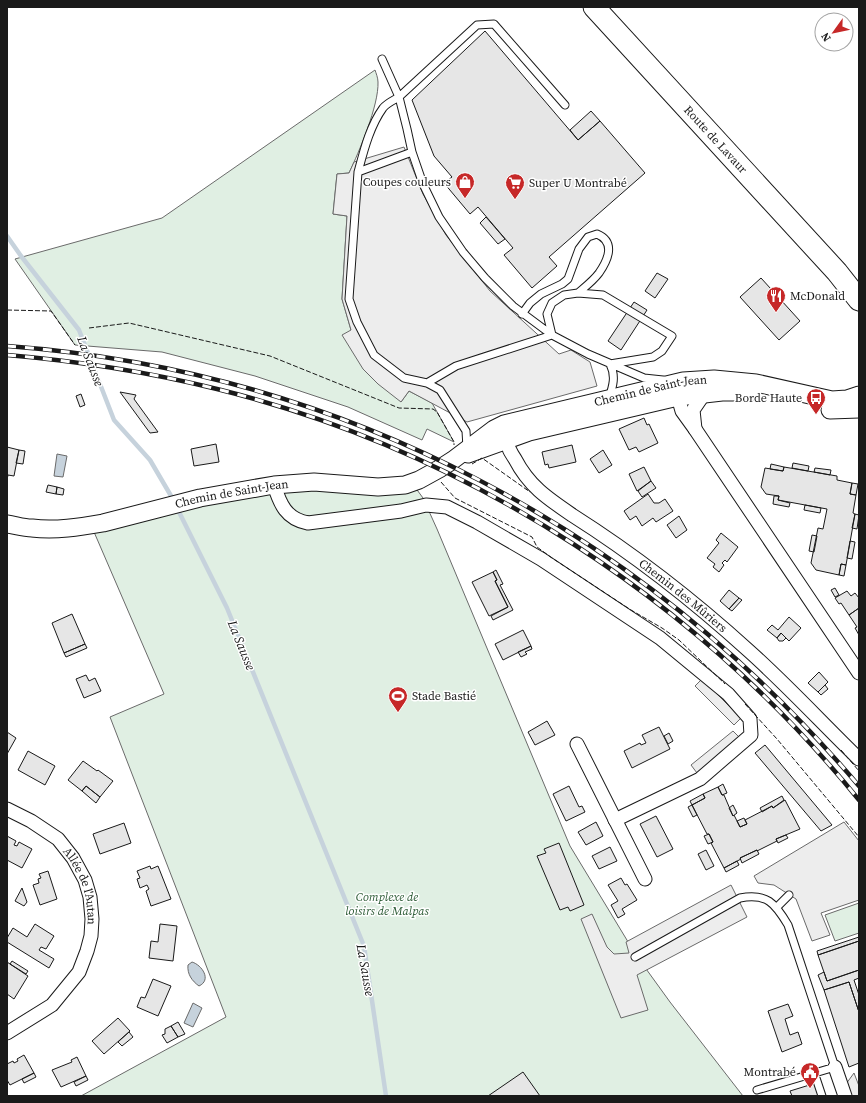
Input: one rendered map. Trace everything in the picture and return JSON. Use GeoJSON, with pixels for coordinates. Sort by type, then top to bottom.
{"type":"FeatureCollection","features":[{"type":"Feature","properties":{"kind":"main road","name":"Route de Lavaur"},"geometry":{"type":"LineString","coordinates":[[594,7],[837,272],[859,300]]}},
{"type":"Feature","properties":{"kind":"main road","name":"Route de Lavaur"},"geometry":{"type":"LineString","coordinates":[[837,272],[859,289]]}},
{"type":"Feature","properties":{"kind":"street","name":"Chemin de Saint-Jean"},"geometry":{"type":"LineString","coordinates":[[453,460],[484,436],[504,424],[683,381],[714,380],[756,383],[832,400],[847,399],[859,395]]}},
{"type":"Feature","properties":{"kind":"street"},"geometry":{"type":"LineString","coordinates":[[683,381],[678,398],[682,411],[859,673]]}},
{"type":"Feature","properties":{"kind":"street","name":"Chemin de Saint-Jean"},"geometry":{"type":"LineString","coordinates":[[7,524],[32,528],[68,528],[103,523],[184,502],[274,485],[314,482],[378,487],[398,486],[419,480],[453,460],[484,436],[529,432],[678,398],[704,394],[747,392],[766,394],[827,410],[859,409]]}},
{"type":"Feature","properties":{"kind":"street"},"geometry":{"type":"LineString","coordinates":[[695,429],[693,410],[704,394]]}},
{"type":"Feature","properties":{"kind":"street","name":"Chemin des Mûriers"},"geometry":{"type":"LineString","coordinates":[[484,436],[507,445],[521,471],[535,488],[548,499],[626,551],[676,589],[750,652],[859,759]]}},
{"type":"Feature","properties":{"kind":"street"},"geometry":{"type":"LineString","coordinates":[[274,485],[279,501],[285,510],[299,521],[308,522],[401,510],[426,505],[447,507],[490,529],[561,572],[660,638],[728,694],[750,719],[751,735],[700,779],[615,820]]}},
{"type":"Feature","properties":{"kind":"street"},"geometry":{"type":"LineString","coordinates":[[577,744],[645,879]]}},
{"type":"Feature","properties":{"kind":"street","name":"Allée de l'Autan"},"geometry":{"type":"LineString","coordinates":[[7,809],[31,821],[58,839],[73,858],[85,880],[90,897],[92,919],[91,936],[79,972],[52,1005],[7,1033]]}},
{"type":"Feature","properties":{"kind":"street"},"geometry":{"type":"LineString","coordinates":[[835,1066],[845,1096]]}},
{"type":"Feature","properties":{"kind":"lane"},"geometry":{"type":"LineString","coordinates":[[484,436],[440,390],[427,383],[404,378],[374,355],[357,322],[349,298],[358,172],[373,126],[384,106],[398,97],[477,25],[494,24],[565,105]]}},
{"type":"Feature","properties":{"kind":"lane"},"geometry":{"type":"LineString","coordinates":[[382,59],[398,97],[412,152],[423,184],[439,217],[463,252],[485,278],[522,314],[552,335],[588,354],[644,378],[683,381]]}},
{"type":"Feature","properties":{"kind":"lane"},"geometry":{"type":"LineString","coordinates":[[358,172],[412,152]]}},
{"type":"Feature","properties":{"kind":"lane"},"geometry":{"type":"LineString","coordinates":[[522,314],[530,303],[541,294],[562,284],[568,279],[579,249],[588,237],[597,234],[604,237],[608,242],[609,248],[607,258],[598,274],[578,293]]}},
{"type":"Feature","properties":{"kind":"lane"},"geometry":{"type":"LineString","coordinates":[[552,335],[547,314],[552,303],[564,295],[578,293],[603,295],[672,336],[662,351],[653,357],[610,364]]}},
{"type":"Feature","properties":{"kind":"lane"},"geometry":{"type":"LineString","coordinates":[[427,383],[456,366],[552,335]]}},
{"type":"Feature","properties":{"kind":"lane"},"geometry":{"type":"LineString","coordinates":[[600,415],[609,398],[614,384],[613,370],[610,364]]}},
{"type":"Feature","properties":{"kind":"lane"},"geometry":{"type":"LineString","coordinates":[[777,907],[789,895]]}},
{"type":"Feature","properties":{"kind":"lane"},"geometry":{"type":"LineString","coordinates":[[635,957],[740,898],[751,896],[765,899],[777,907],[788,925],[835,1066],[757,1090]]}},
{"type":"Feature","properties":{"kind":"lane"},"geometry":{"type":"LineString","coordinates":[[814,1072],[822,1096]]}},
{"type":"Feature","properties":{"kind":"green space"},"geometry":{"type":"Polygon","coordinates":[[[375,70],[378,80],[377,92],[368,128],[349,173],[337,174],[333,214],[347,216],[342,299],[351,330],[401,402],[409,391],[432,403],[454,442],[427,429],[422,440],[348,407],[255,376],[162,352],[75,345],[15,259],[162,218],[375,70]]]}},
{"type":"Feature","properties":{"kind":"green space","name":"Complexe de loisirs de Malpas"},"geometry":{"type":"Polygon","coordinates":[[[412,483],[423,498],[437,529],[570,846],[636,955],[670,1002],[743,1096],[81,1096],[226,1017],[110,717],[164,694],[91,525],[242,490],[412,483]]]}},
{"type":"Feature","properties":{"kind":"green space"},"geometry":{"type":"Polygon","coordinates":[[[859,903],[859,933],[835,941],[825,915],[859,903]]]}},
{"type":"Feature","properties":{"kind":"shaded area"},"geometry":{"type":"Polygon","coordinates":[[[404,147],[423,194],[446,235],[490,291],[559,354],[571,350],[590,362],[597,386],[467,422],[409,391],[401,402],[378,384],[363,369],[342,335],[351,330],[342,299],[347,216],[333,214],[337,174],[349,173],[354,162],[404,147]]]}},
{"type":"Feature","properties":{"kind":"shaded area"},"geometry":{"type":"Polygon","coordinates":[[[57,454],[67,456],[63,477],[54,476],[57,454]]]}},
{"type":"Feature","properties":{"kind":"shaded area"},"geometry":{"type":"Polygon","coordinates":[[[702,679],[741,718],[734,725],[695,686],[702,679]]]}},
{"type":"Feature","properties":{"kind":"shaded area"},"geometry":{"type":"Polygon","coordinates":[[[733,731],[740,738],[697,773],[691,765],[733,731]]]}},
{"type":"Feature","properties":{"kind":"shaded area"},"geometry":{"type":"Polygon","coordinates":[[[844,822],[859,841],[859,900],[821,913],[830,935],[812,941],[796,899],[774,885],[758,883],[754,876],[844,822]]]}},
{"type":"Feature","properties":{"kind":"shaded area"},"geometry":{"type":"Polygon","coordinates":[[[731,885],[747,917],[637,975],[648,1010],[621,1018],[581,919],[592,914],[607,947],[614,954],[629,953],[626,942],[731,885]]]}},
{"type":"Feature","properties":{"kind":"shaded area"},"geometry":{"type":"Polygon","coordinates":[[[192,962],[199,966],[204,973],[205,980],[199,986],[192,980],[188,971],[188,965],[192,962]]]}},
{"type":"Feature","properties":{"kind":"shaded area"},"geometry":{"type":"Polygon","coordinates":[[[193,1003],[202,1008],[193,1027],[184,1023],[193,1003]]]}},
{"type":"Feature","properties":{"kind":"shaded area"},"geometry":{"type":"Polygon","coordinates":[[[854,1073],[859,1086],[859,1096],[851,1096],[846,1084],[854,1073]]]}},
{"type":"Feature","properties":{"kind":"building"},"geometry":{"type":"Polygon","coordinates":[[[485,31],[578,140],[600,121],[645,173],[549,257],[557,266],[532,288],[504,255],[513,248],[478,207],[470,214],[444,183],[452,177],[434,156],[412,100],[485,31]]]}},
{"type":"Feature","properties":{"kind":"building"},"geometry":{"type":"Polygon","coordinates":[[[591,111],[600,121],[578,140],[570,130],[591,111]]]}},
{"type":"Feature","properties":{"kind":"building"},"geometry":{"type":"Polygon","coordinates":[[[486,217],[505,239],[498,244],[480,223],[486,217]]]}},
{"type":"Feature","properties":{"kind":"building"},"geometry":{"type":"Polygon","coordinates":[[[657,273],[668,279],[655,298],[645,291],[657,273]]]}},
{"type":"Feature","properties":{"kind":"building"},"geometry":{"type":"Polygon","coordinates":[[[761,278],[800,321],[779,340],[740,297],[761,278]]]}},
{"type":"Feature","properties":{"kind":"building"},"geometry":{"type":"Polygon","coordinates":[[[634,302],[647,310],[621,350],[608,341],[634,302]]]}},
{"type":"Feature","properties":{"kind":"building"},"geometry":{"type":"Polygon","coordinates":[[[120,392],[136,395],[134,399],[158,432],[150,433],[120,392]]]}},
{"type":"Feature","properties":{"kind":"building"},"geometry":{"type":"Polygon","coordinates":[[[81,394],[85,405],[80,407],[76,396],[81,394]]]}},
{"type":"Feature","properties":{"kind":"building"},"geometry":{"type":"Polygon","coordinates":[[[644,418],[647,425],[649,424],[658,443],[639,452],[636,447],[629,450],[619,429],[644,418]]]}},
{"type":"Feature","properties":{"kind":"building"},"geometry":{"type":"Polygon","coordinates":[[[216,444],[219,462],[194,466],[191,449],[216,444]]]}},
{"type":"Feature","properties":{"kind":"building"},"geometry":{"type":"Polygon","coordinates":[[[572,445],[576,462],[549,468],[548,464],[545,465],[542,452],[572,445]]]}},
{"type":"Feature","properties":{"kind":"building"},"geometry":{"type":"Polygon","coordinates":[[[7,447],[19,450],[14,476],[8,475],[7,480],[7,447]]]}},
{"type":"Feature","properties":{"kind":"building"},"geometry":{"type":"Polygon","coordinates":[[[19,450],[25,451],[23,464],[16,463],[19,450]]]}},
{"type":"Feature","properties":{"kind":"building"},"geometry":{"type":"Polygon","coordinates":[[[603,450],[612,465],[599,473],[590,459],[603,450]]]}},
{"type":"Feature","properties":{"kind":"building"},"geometry":{"type":"Polygon","coordinates":[[[793,463],[809,466],[808,471],[792,468],[793,463]]]}},
{"type":"Feature","properties":{"kind":"building"},"geometry":{"type":"Polygon","coordinates":[[[771,464],[784,467],[783,471],[770,469],[771,464]]]}},
{"type":"Feature","properties":{"kind":"building"},"geometry":{"type":"Polygon","coordinates":[[[644,467],[651,481],[637,491],[629,474],[644,467]]]}},
{"type":"Feature","properties":{"kind":"building"},"geometry":{"type":"Polygon","coordinates":[[[784,467],[837,476],[837,480],[852,483],[850,494],[856,495],[853,513],[855,514],[846,565],[841,564],[839,575],[816,570],[811,563],[818,528],[823,529],[827,509],[778,500],[779,496],[766,494],[761,487],[765,468],[783,471],[784,467]]]}},
{"type":"Feature","properties":{"kind":"building"},"geometry":{"type":"Polygon","coordinates":[[[815,468],[831,470],[830,475],[814,472],[815,468]]]}},
{"type":"Feature","properties":{"kind":"building"},"geometry":{"type":"Polygon","coordinates":[[[651,481],[656,488],[642,497],[638,491],[651,481]]]}},
{"type":"Feature","properties":{"kind":"building"},"geometry":{"type":"Polygon","coordinates":[[[852,483],[858,484],[856,495],[850,494],[852,483]]]}},
{"type":"Feature","properties":{"kind":"building"},"geometry":{"type":"Polygon","coordinates":[[[48,485],[57,487],[56,494],[46,492],[48,485]]]}},
{"type":"Feature","properties":{"kind":"building"},"geometry":{"type":"Polygon","coordinates":[[[57,487],[64,489],[63,495],[56,494],[57,487]]]}},
{"type":"Feature","properties":{"kind":"building"},"geometry":{"type":"Polygon","coordinates":[[[648,494],[654,503],[659,503],[665,499],[673,511],[656,522],[653,518],[642,526],[636,516],[630,520],[624,511],[648,494]]]}},
{"type":"Feature","properties":{"kind":"building"},"geometry":{"type":"Polygon","coordinates":[[[774,496],[779,496],[778,500],[790,503],[789,507],[773,504],[774,496]]]}},
{"type":"Feature","properties":{"kind":"building"},"geometry":{"type":"Polygon","coordinates":[[[805,505],[821,508],[820,513],[804,510],[805,505]]]}},
{"type":"Feature","properties":{"kind":"building"},"geometry":{"type":"Polygon","coordinates":[[[855,514],[859,515],[857,529],[852,528],[855,514]]]}},
{"type":"Feature","properties":{"kind":"building"},"geometry":{"type":"Polygon","coordinates":[[[679,516],[687,530],[676,538],[667,525],[679,516]]]}},
{"type":"Feature","properties":{"kind":"building"},"geometry":{"type":"Polygon","coordinates":[[[721,533],[738,547],[727,562],[725,560],[722,563],[724,565],[719,572],[713,567],[715,564],[707,558],[719,543],[716,540],[721,533]]]}},
{"type":"Feature","properties":{"kind":"building"},"geometry":{"type":"Polygon","coordinates":[[[812,535],[817,536],[814,552],[809,551],[812,535]]]}},
{"type":"Feature","properties":{"kind":"building"},"geometry":{"type":"Polygon","coordinates":[[[850,541],[855,542],[852,559],[847,558],[850,541]]]}},
{"type":"Feature","properties":{"kind":"building"},"geometry":{"type":"Polygon","coordinates":[[[841,564],[846,565],[844,576],[839,575],[841,564]]]}},
{"type":"Feature","properties":{"kind":"building"},"geometry":{"type":"Polygon","coordinates":[[[496,570],[503,584],[500,585],[513,610],[493,620],[491,616],[508,607],[495,581],[497,580],[493,572],[496,570]]]}},
{"type":"Feature","properties":{"kind":"building"},"geometry":{"type":"Polygon","coordinates":[[[493,572],[497,580],[495,581],[508,607],[489,616],[472,582],[493,572]]]}},
{"type":"Feature","properties":{"kind":"building"},"geometry":{"type":"Polygon","coordinates":[[[835,588],[839,595],[835,597],[831,590],[835,588]]]}},
{"type":"Feature","properties":{"kind":"building"},"geometry":{"type":"Polygon","coordinates":[[[729,590],[739,598],[729,609],[720,601],[729,590]]]}},
{"type":"Feature","properties":{"kind":"building"},"geometry":{"type":"Polygon","coordinates":[[[847,591],[851,596],[855,593],[859,598],[859,608],[849,615],[841,603],[839,604],[835,598],[847,591]]]}},
{"type":"Feature","properties":{"kind":"building"},"geometry":{"type":"Polygon","coordinates":[[[739,598],[742,600],[732,611],[729,609],[739,598]]]}},
{"type":"Feature","properties":{"kind":"building"},"geometry":{"type":"Polygon","coordinates":[[[859,608],[859,635],[855,628],[857,627],[849,615],[859,608]]]}},
{"type":"Feature","properties":{"kind":"building"},"geometry":{"type":"Polygon","coordinates":[[[72,614],[85,644],[64,653],[52,623],[72,614]]]}},
{"type":"Feature","properties":{"kind":"building"},"geometry":{"type":"Polygon","coordinates":[[[789,617],[801,628],[789,641],[781,633],[777,638],[767,630],[772,625],[778,630],[789,617]]]}},
{"type":"Feature","properties":{"kind":"building"},"geometry":{"type":"Polygon","coordinates":[[[523,630],[531,646],[503,660],[495,644],[523,630]]]}},
{"type":"Feature","properties":{"kind":"building"},"geometry":{"type":"Polygon","coordinates":[[[781,633],[786,638],[783,641],[779,641],[777,638],[781,633]]]}},
{"type":"Feature","properties":{"kind":"building"},"geometry":{"type":"Polygon","coordinates":[[[85,644],[87,648],[66,657],[64,653],[85,644]]]}},
{"type":"Feature","properties":{"kind":"building"},"geometry":{"type":"Polygon","coordinates":[[[531,646],[532,649],[525,652],[527,654],[521,657],[518,652],[531,646]]]}},
{"type":"Feature","properties":{"kind":"building"},"geometry":{"type":"Polygon","coordinates":[[[819,672],[828,682],[818,692],[808,683],[819,672]]]}},
{"type":"Feature","properties":{"kind":"building"},"geometry":{"type":"Polygon","coordinates":[[[86,675],[89,681],[95,678],[101,691],[84,698],[76,679],[86,675]]]}},
{"type":"Feature","properties":{"kind":"building"},"geometry":{"type":"Polygon","coordinates":[[[825,685],[828,689],[821,695],[818,692],[825,685]]]}},
{"type":"Feature","properties":{"kind":"building"},"geometry":{"type":"Polygon","coordinates":[[[547,721],[555,735],[535,745],[528,732],[547,721]]]}},
{"type":"Feature","properties":{"kind":"building"},"geometry":{"type":"Polygon","coordinates":[[[659,727],[670,749],[632,768],[624,751],[640,743],[641,745],[646,743],[642,735],[659,727]]]}},
{"type":"Feature","properties":{"kind":"building"},"geometry":{"type":"Polygon","coordinates":[[[7,732],[16,738],[7,754],[7,732]]]}},
{"type":"Feature","properties":{"kind":"building"},"geometry":{"type":"Polygon","coordinates":[[[669,733],[673,741],[668,744],[664,736],[669,733]]]}},
{"type":"Feature","properties":{"kind":"building"},"geometry":{"type":"Polygon","coordinates":[[[765,745],[832,825],[821,831],[755,753],[765,745]]]}},
{"type":"Feature","properties":{"kind":"building"},"geometry":{"type":"Polygon","coordinates":[[[28,751],[55,766],[45,785],[18,770],[28,751]]]}},
{"type":"Feature","properties":{"kind":"building"},"geometry":{"type":"Polygon","coordinates":[[[83,761],[113,781],[100,797],[86,786],[82,791],[68,780],[83,761]]]}},
{"type":"Feature","properties":{"kind":"building"},"geometry":{"type":"Polygon","coordinates":[[[723,784],[727,793],[722,795],[718,787],[723,784]]]}},
{"type":"Feature","properties":{"kind":"building"},"geometry":{"type":"Polygon","coordinates":[[[86,786],[100,797],[96,803],[82,791],[86,786]]]}},
{"type":"Feature","properties":{"kind":"building"},"geometry":{"type":"Polygon","coordinates":[[[569,786],[579,807],[582,806],[585,812],[566,821],[553,794],[569,786]]]}},
{"type":"Feature","properties":{"kind":"building"},"geometry":{"type":"Polygon","coordinates":[[[718,787],[722,795],[724,795],[733,816],[734,815],[740,827],[747,824],[745,820],[772,806],[773,808],[785,800],[800,829],[776,839],[777,841],[740,858],[741,859],[724,868],[711,843],[713,842],[709,834],[707,834],[692,805],[705,798],[703,794],[718,787]]]}},
{"type":"Feature","properties":{"kind":"building"},"geometry":{"type":"Polygon","coordinates":[[[703,794],[705,798],[692,805],[690,801],[703,794]]]}},
{"type":"Feature","properties":{"kind":"building"},"geometry":{"type":"Polygon","coordinates":[[[782,796],[784,800],[773,808],[772,806],[762,812],[760,808],[782,796]]]}},
{"type":"Feature","properties":{"kind":"building"},"geometry":{"type":"Polygon","coordinates":[[[692,805],[697,815],[693,817],[688,807],[692,805]]]}},
{"type":"Feature","properties":{"kind":"building"},"geometry":{"type":"Polygon","coordinates":[[[733,805],[737,813],[733,816],[729,808],[733,805]]]}},
{"type":"Feature","properties":{"kind":"building"},"geometry":{"type":"Polygon","coordinates":[[[656,816],[673,849],[657,857],[640,824],[656,816]]]}},
{"type":"Feature","properties":{"kind":"building"},"geometry":{"type":"Polygon","coordinates":[[[744,818],[747,824],[740,827],[737,821],[744,818]]]}},
{"type":"Feature","properties":{"kind":"building"},"geometry":{"type":"Polygon","coordinates":[[[596,822],[603,836],[586,845],[578,832],[596,822]]]}},
{"type":"Feature","properties":{"kind":"building"},"geometry":{"type":"Polygon","coordinates":[[[124,823],[131,843],[100,854],[93,834],[124,823]]]}},
{"type":"Feature","properties":{"kind":"building"},"geometry":{"type":"Polygon","coordinates":[[[709,834],[713,842],[708,844],[704,836],[709,834]]]}},
{"type":"Feature","properties":{"kind":"building"},"geometry":{"type":"Polygon","coordinates":[[[786,835],[788,838],[778,843],[776,839],[786,835]]]}},
{"type":"Feature","properties":{"kind":"building"},"geometry":{"type":"Polygon","coordinates":[[[7,836],[16,841],[14,845],[17,846],[19,842],[32,849],[22,868],[7,860],[7,836]]]}},
{"type":"Feature","properties":{"kind":"building"},"geometry":{"type":"Polygon","coordinates":[[[559,843],[584,905],[570,911],[568,907],[560,910],[537,856],[546,853],[544,849],[559,843]]]}},
{"type":"Feature","properties":{"kind":"building"},"geometry":{"type":"Polygon","coordinates":[[[610,847],[617,861],[599,869],[592,856],[610,847]]]}},
{"type":"Feature","properties":{"kind":"building"},"geometry":{"type":"Polygon","coordinates":[[[706,850],[714,866],[706,870],[698,854],[706,850]]]}},
{"type":"Feature","properties":{"kind":"building"},"geometry":{"type":"Polygon","coordinates":[[[757,850],[759,854],[742,863],[740,858],[757,850]]]}},
{"type":"Feature","properties":{"kind":"building"},"geometry":{"type":"Polygon","coordinates":[[[737,861],[739,865],[726,872],[724,868],[737,861]]]}},
{"type":"Feature","properties":{"kind":"building"},"geometry":{"type":"Polygon","coordinates":[[[150,866],[151,869],[158,866],[171,899],[151,906],[146,891],[149,889],[147,885],[140,888],[137,879],[140,878],[137,871],[150,866]]]}},
{"type":"Feature","properties":{"kind":"building"},"geometry":{"type":"Polygon","coordinates":[[[48,871],[57,899],[40,905],[33,885],[39,883],[38,879],[41,878],[39,874],[48,871]]]}},
{"type":"Feature","properties":{"kind":"building"},"geometry":{"type":"Polygon","coordinates":[[[621,878],[625,885],[627,884],[637,900],[622,909],[625,914],[618,918],[611,905],[618,901],[608,885],[621,878]]]}},
{"type":"Feature","properties":{"kind":"building"},"geometry":{"type":"Polygon","coordinates":[[[22,888],[27,902],[24,906],[15,901],[22,888]]]}},
{"type":"Feature","properties":{"kind":"building"},"geometry":{"type":"Polygon","coordinates":[[[35,924],[54,936],[46,949],[41,947],[39,950],[54,959],[49,968],[7,942],[7,938],[13,928],[27,937],[35,924]]]}},
{"type":"Feature","properties":{"kind":"building"},"geometry":{"type":"Polygon","coordinates":[[[160,924],[177,926],[173,961],[149,958],[151,941],[158,942],[160,924]]]}},
{"type":"Feature","properties":{"kind":"building"},"geometry":{"type":"Polygon","coordinates":[[[859,937],[859,941],[818,955],[817,951],[859,937]]]}},
{"type":"Feature","properties":{"kind":"building"},"geometry":{"type":"Polygon","coordinates":[[[859,941],[859,970],[827,981],[818,955],[859,941]]]}},
{"type":"Feature","properties":{"kind":"building"},"geometry":{"type":"Polygon","coordinates":[[[12,961],[28,971],[26,974],[10,964],[12,961]]]}},
{"type":"Feature","properties":{"kind":"building"},"geometry":{"type":"Polygon","coordinates":[[[7,962],[28,976],[14,999],[7,994],[7,962]]]}},
{"type":"Feature","properties":{"kind":"building"},"geometry":{"type":"Polygon","coordinates":[[[859,970],[859,978],[854,980],[859,995],[859,1012],[849,982],[824,990],[818,975],[824,972],[827,981],[859,970]]]}},
{"type":"Feature","properties":{"kind":"building"},"geometry":{"type":"Polygon","coordinates":[[[153,979],[171,986],[158,1016],[137,1007],[141,997],[145,998],[153,979]]]}},
{"type":"Feature","properties":{"kind":"building"},"geometry":{"type":"Polygon","coordinates":[[[849,982],[859,1012],[859,1063],[849,1067],[824,990],[849,982]]]}},
{"type":"Feature","properties":{"kind":"building"},"geometry":{"type":"Polygon","coordinates":[[[788,1004],[793,1016],[785,1019],[790,1035],[798,1032],[802,1044],[782,1052],[768,1011],[788,1004]]]}},
{"type":"Feature","properties":{"kind":"building"},"geometry":{"type":"Polygon","coordinates":[[[118,1018],[130,1031],[104,1054],[92,1041],[118,1018]]]}},
{"type":"Feature","properties":{"kind":"building"},"geometry":{"type":"Polygon","coordinates":[[[178,1022],[185,1034],[178,1037],[171,1026],[178,1022]]]}},
{"type":"Feature","properties":{"kind":"building"},"geometry":{"type":"Polygon","coordinates":[[[171,1026],[178,1037],[167,1043],[162,1035],[165,1034],[165,1029],[171,1026]]]}},
{"type":"Feature","properties":{"kind":"building"},"geometry":{"type":"Polygon","coordinates":[[[129,1032],[133,1037],[122,1046],[118,1042],[129,1032]]]}},
{"type":"Feature","properties":{"kind":"building"},"geometry":{"type":"Polygon","coordinates":[[[24,1055],[34,1073],[10,1085],[7,1080],[7,1064],[13,1061],[14,1063],[18,1061],[17,1059],[24,1055]]]}},
{"type":"Feature","properties":{"kind":"building"},"geometry":{"type":"Polygon","coordinates":[[[77,1057],[86,1076],[61,1087],[52,1070],[72,1062],[71,1060],[77,1057]]]}},
{"type":"Feature","properties":{"kind":"building"},"geometry":{"type":"Polygon","coordinates":[[[523,1072],[540,1096],[488,1096],[523,1072]]]}},
{"type":"Feature","properties":{"kind":"building"},"geometry":{"type":"Polygon","coordinates":[[[34,1073],[36,1077],[24,1083],[22,1079],[34,1073]]]}},
{"type":"Feature","properties":{"kind":"building"},"geometry":{"type":"Polygon","coordinates":[[[86,1076],[88,1080],[76,1086],[74,1082],[86,1076]]]}},
{"type":"Feature","properties":{"kind":"building"},"geometry":{"type":"Polygon","coordinates":[[[816,1083],[819,1096],[792,1096],[790,1091],[816,1083]]]}},
{"type":"Feature","properties":{"kind":"waterway","name":"La Sausse"},"geometry":{"type":"LineString","coordinates":[[7,236],[79,330],[114,420],[150,460],[174,501]]}},
{"type":"Feature","properties":{"kind":"waterway","name":"La Sausse"},"geometry":{"type":"LineString","coordinates":[[177,508],[227,608],[364,946],[386,1096]]}},
{"type":"Feature","properties":{"kind":"railway"},"geometry":{"type":"LineString","coordinates":[[7,346],[131,362],[251,389],[367,429],[478,479],[583,541],[682,613],[774,695],[859,786]]}},
{"type":"Feature","properties":{"kind":"railway"},"geometry":{"type":"LineString","coordinates":[[7,355],[60,360],[113,368],[165,377],[217,389],[310,416],[400,451],[488,494],[571,543],[651,598],[726,660],[795,727],[859,800]]}},
{"type":"Feature","properties":{"kind":"fence"},"geometry":{"type":"LineString","coordinates":[[7,310],[51,311],[75,345]]}},
{"type":"Feature","properties":{"kind":"fence"},"geometry":{"type":"LineString","coordinates":[[89,328],[129,323],[270,356],[399,408],[433,409],[437,412],[454,442],[454,445]]}},
{"type":"Feature","properties":{"kind":"fence"},"geometry":{"type":"LineString","coordinates":[[472,464],[482,458],[530,492]]}},
{"type":"Feature","properties":{"kind":"fence"},"geometry":{"type":"LineString","coordinates":[[441,482],[455,498],[532,537],[537,547],[552,558],[679,640],[725,684]]}},
{"type":"Feature","properties":{"kind":"fence"},"geometry":{"type":"LineString","coordinates":[[745,704],[777,739],[859,837]]}},
{"type":"Feature","properties":{"kind":"fence"},"geometry":{"type":"LineString","coordinates":[[841,750],[859,771]]}},
{"type":"Feature","properties":{"kind":"place","name":"Coupes couleurs"},"geometry":{"type":"Point","coordinates":[465,199]}},
{"type":"Feature","properties":{"kind":"place","name":"Super U Montrabé"},"geometry":{"type":"Point","coordinates":[515,200]}},
{"type":"Feature","properties":{"kind":"place","name":"McDonald"},"geometry":{"type":"Point","coordinates":[776,313]}},
{"type":"Feature","properties":{"kind":"place","name":"Borde Haute"},"geometry":{"type":"Point","coordinates":[816,415]}},
{"type":"Feature","properties":{"kind":"place","name":"Stade Bastié"},"geometry":{"type":"Point","coordinates":[398,713]}},
{"type":"Feature","properties":{"kind":"place","name":"Montrabé"},"geometry":{"type":"Point","coordinates":[810,1089]}}]}
